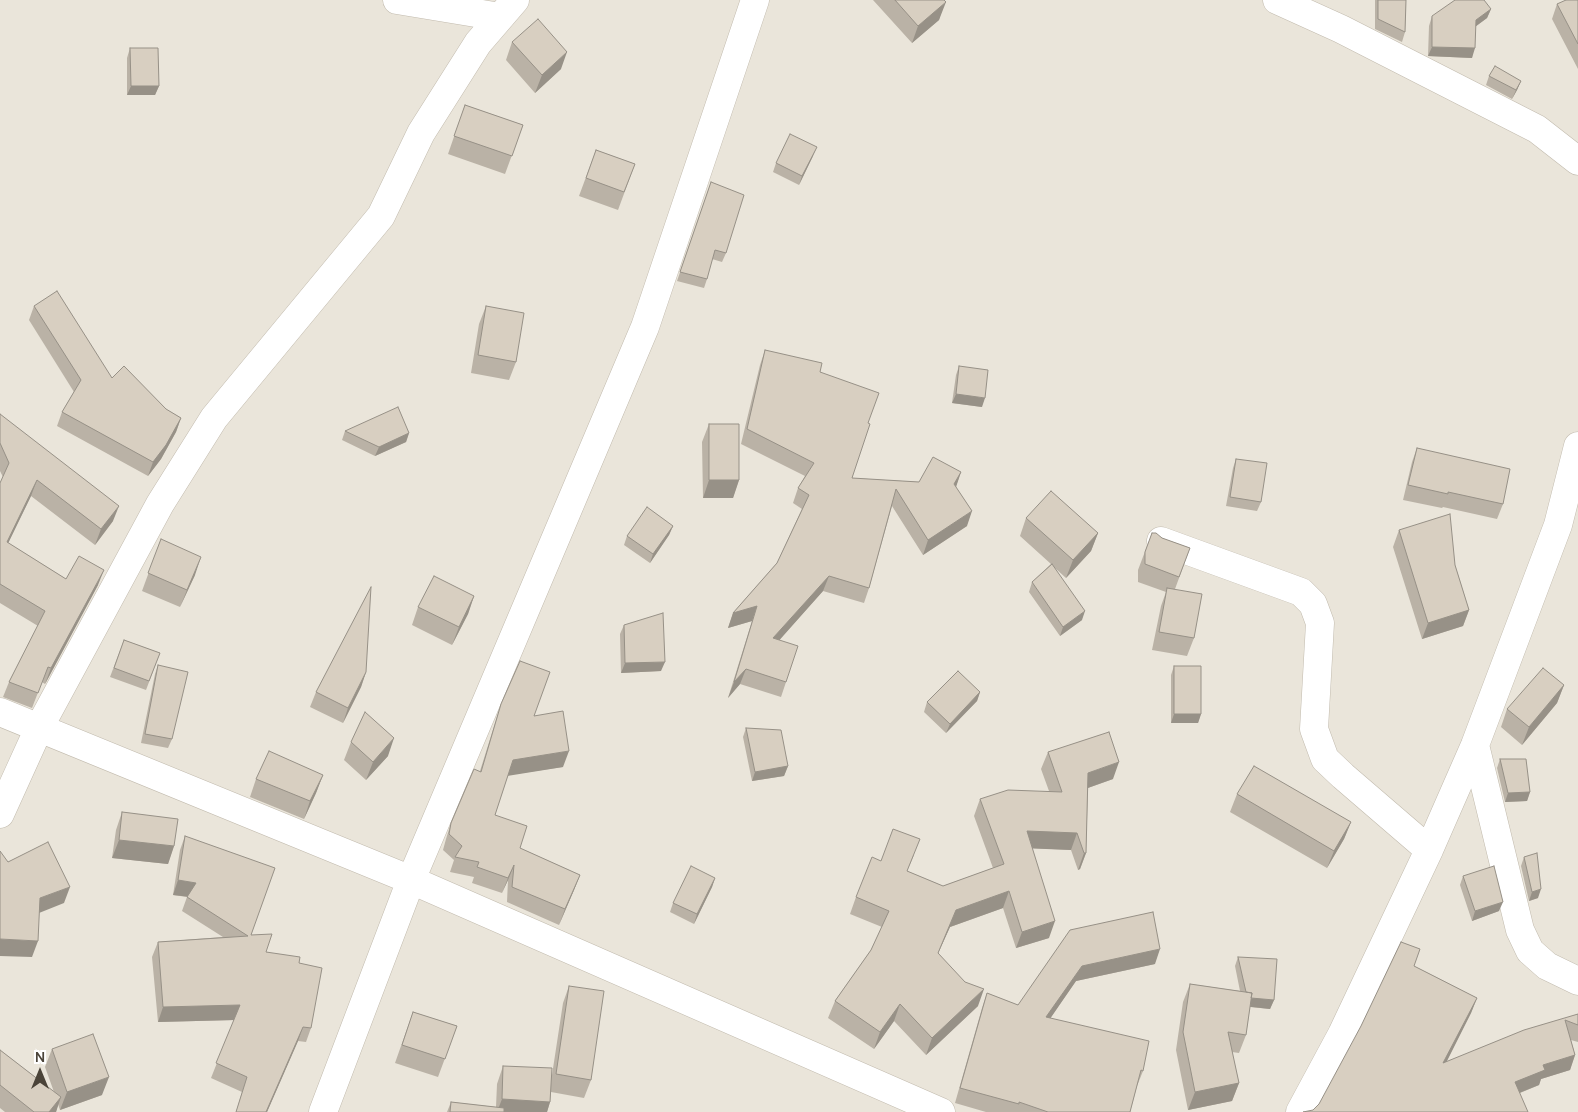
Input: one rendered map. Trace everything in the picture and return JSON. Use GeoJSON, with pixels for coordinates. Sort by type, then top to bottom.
{"type":"FeatureCollection","features":[{"type":"Feature","properties":{"kind":"street"},"geometry":{"type":"LineString","coordinates":[[397,0],[508,8]]}},
{"type":"Feature","properties":{"kind":"street"},"geometry":{"type":"LineString","coordinates":[[323,1112],[411,880],[645,327],[755,0]]}},
{"type":"Feature","properties":{"kind":"street"},"geometry":{"type":"LineString","coordinates":[[1277,0],[1341,29],[1537,129],[1578,161]]}},
{"type":"Feature","properties":{"kind":"street"},"geometry":{"type":"LineString","coordinates":[[0,814],[39,728],[160,504],[214,418],[381,216],[421,133],[478,44],[508,8]]}},
{"type":"Feature","properties":{"kind":"street"},"geometry":{"type":"LineString","coordinates":[[1300,1112],[1342,1034],[1429,850],[1474,745],[1558,525],[1578,446]]}},
{"type":"Feature","properties":{"kind":"street"},"geometry":{"type":"LineString","coordinates":[[1161,541],[1301,592],[1313,604],[1320,624],[1314,729],[1326,759],[1429,850]]}},
{"type":"Feature","properties":{"kind":"street"},"geometry":{"type":"LineString","coordinates":[[0,712],[411,880],[941,1112]]}},
{"type":"Feature","properties":{"kind":"street"},"geometry":{"type":"LineString","coordinates":[[1474,745],[1520,930],[1530,951],[1547,966],[1578,981]]}},
{"type":"Feature","properties":{"kind":"shaded area"},"geometry":{"type":"Polygon","coordinates":[[[0,0],[1578,0],[1578,1112],[0,1112],[0,0]]]}},
{"type":"Feature","properties":{"kind":"building"},"geometry":{"type":"Polygon","coordinates":[[[895,0],[944,0],[946,2],[918,26],[895,0]]]}},
{"type":"Feature","properties":{"kind":"building"},"geometry":{"type":"Polygon","coordinates":[[[1378,0],[1406,0],[1405,32],[1378,19],[1378,0]]]}},
{"type":"Feature","properties":{"kind":"building"},"geometry":{"type":"Polygon","coordinates":[[[1455,0],[1484,0],[1491,9],[1476,20],[1475,48],[1432,47],[1432,16],[1455,0]]]}},
{"type":"Feature","properties":{"kind":"building"},"geometry":{"type":"Polygon","coordinates":[[[1566,0],[1578,0],[1578,44],[1557,4],[1566,0]]]}},
{"type":"Feature","properties":{"kind":"building"},"geometry":{"type":"Polygon","coordinates":[[[538,19],[567,52],[542,75],[512,42],[538,19]]]}},
{"type":"Feature","properties":{"kind":"building"},"geometry":{"type":"Polygon","coordinates":[[[130,48],[158,48],[159,86],[131,86],[130,48]]]}},
{"type":"Feature","properties":{"kind":"building"},"geometry":{"type":"Polygon","coordinates":[[[1495,66],[1521,81],[1516,90],[1489,76],[1495,66]]]}},
{"type":"Feature","properties":{"kind":"building"},"geometry":{"type":"Polygon","coordinates":[[[465,105],[523,125],[512,156],[454,136],[465,105]]]}},
{"type":"Feature","properties":{"kind":"building"},"geometry":{"type":"Polygon","coordinates":[[[790,134],[817,147],[802,176],[776,163],[790,134]]]}},
{"type":"Feature","properties":{"kind":"building"},"geometry":{"type":"Polygon","coordinates":[[[596,150],[635,164],[624,192],[586,178],[596,150]]]}},
{"type":"Feature","properties":{"kind":"building"},"geometry":{"type":"Polygon","coordinates":[[[711,182],[744,195],[726,253],[715,250],[707,279],[680,272],[711,182]]]}},
{"type":"Feature","properties":{"kind":"building"},"geometry":{"type":"Polygon","coordinates":[[[57,291],[112,378],[124,366],[166,409],[181,418],[166,445],[153,462],[62,412],[81,380],[34,306],[57,291]]]}},
{"type":"Feature","properties":{"kind":"building"},"geometry":{"type":"Polygon","coordinates":[[[486,306],[524,313],[516,362],[478,355],[486,306]]]}},
{"type":"Feature","properties":{"kind":"building"},"geometry":{"type":"Polygon","coordinates":[[[765,350],[822,363],[820,372],[879,393],[852,478],[919,482],[933,457],[961,472],[954,484],[972,511],[928,540],[896,489],[869,588],[829,576],[773,638],[798,646],[786,682],[746,669],[734,682],[757,606],[733,613],[777,563],[809,495],[798,488],[814,463],[747,429],[765,350]]]}},
{"type":"Feature","properties":{"kind":"building"},"geometry":{"type":"Polygon","coordinates":[[[959,366],[988,370],[985,398],[956,394],[959,366]]]}},
{"type":"Feature","properties":{"kind":"building"},"geometry":{"type":"Polygon","coordinates":[[[398,407],[409,433],[379,447],[345,431],[398,407]]]}},
{"type":"Feature","properties":{"kind":"building"},"geometry":{"type":"Polygon","coordinates":[[[0,414],[119,506],[101,529],[37,480],[7,542],[66,579],[79,556],[104,570],[51,668],[48,667],[38,693],[9,682],[45,611],[0,584],[0,483],[9,463],[0,443],[0,414]]]}},
{"type":"Feature","properties":{"kind":"building"},"geometry":{"type":"Polygon","coordinates":[[[709,424],[739,424],[739,480],[709,480],[709,424]]]}},
{"type":"Feature","properties":{"kind":"building"},"geometry":{"type":"Polygon","coordinates":[[[1417,448],[1510,469],[1503,504],[1408,485],[1417,448]]]}},
{"type":"Feature","properties":{"kind":"building"},"geometry":{"type":"Polygon","coordinates":[[[1236,459],[1267,463],[1261,502],[1230,497],[1236,459]]]}},
{"type":"Feature","properties":{"kind":"building"},"geometry":{"type":"Polygon","coordinates":[[[1051,491],[1098,533],[1073,560],[1026,518],[1051,491]]]}},
{"type":"Feature","properties":{"kind":"building"},"geometry":{"type":"Polygon","coordinates":[[[647,507],[673,526],[653,554],[627,536],[647,507]]]}},
{"type":"Feature","properties":{"kind":"building"},"geometry":{"type":"Polygon","coordinates":[[[1450,514],[1455,565],[1469,610],[1428,623],[1399,530],[1450,514]]]}},
{"type":"Feature","properties":{"kind":"building"},"geometry":{"type":"Polygon","coordinates":[[[1152,533],[1190,548],[1179,577],[1145,564],[1145,552],[1152,533]]]}},
{"type":"Feature","properties":{"kind":"building"},"geometry":{"type":"Polygon","coordinates":[[[161,539],[201,557],[187,590],[148,573],[161,539]]]}},
{"type":"Feature","properties":{"kind":"building"},"geometry":{"type":"Polygon","coordinates":[[[1052,564],[1085,611],[1063,627],[1032,582],[1052,564]]]}},
{"type":"Feature","properties":{"kind":"building"},"geometry":{"type":"Polygon","coordinates":[[[434,576],[474,596],[459,627],[418,607],[434,576]]]}},
{"type":"Feature","properties":{"kind":"building"},"geometry":{"type":"Polygon","coordinates":[[[371,587],[366,672],[348,708],[316,692],[371,587]]]}},
{"type":"Feature","properties":{"kind":"building"},"geometry":{"type":"Polygon","coordinates":[[[1167,588],[1202,594],[1194,638],[1159,632],[1167,588]]]}},
{"type":"Feature","properties":{"kind":"building"},"geometry":{"type":"Polygon","coordinates":[[[663,613],[665,662],[625,663],[624,625],[663,613]]]}},
{"type":"Feature","properties":{"kind":"building"},"geometry":{"type":"Polygon","coordinates":[[[124,640],[160,653],[149,681],[114,668],[124,640]]]}},
{"type":"Feature","properties":{"kind":"building"},"geometry":{"type":"Polygon","coordinates":[[[520,661],[550,672],[534,716],[563,711],[569,751],[513,760],[495,815],[527,826],[520,848],[580,875],[565,909],[512,887],[514,865],[508,878],[477,867],[479,862],[455,857],[462,846],[449,834],[451,823],[474,769],[481,772],[501,704],[520,661]]]}},
{"type":"Feature","properties":{"kind":"building"},"geometry":{"type":"Polygon","coordinates":[[[158,665],[188,672],[172,739],[145,734],[158,665]]]}},
{"type":"Feature","properties":{"kind":"building"},"geometry":{"type":"Polygon","coordinates":[[[1174,666],[1201,666],[1201,714],[1174,714],[1174,666]]]}},
{"type":"Feature","properties":{"kind":"building"},"geometry":{"type":"Polygon","coordinates":[[[1543,668],[1564,685],[1529,727],[1507,709],[1543,668]]]}},
{"type":"Feature","properties":{"kind":"building"},"geometry":{"type":"Polygon","coordinates":[[[958,671],[980,692],[950,724],[927,702],[958,671]]]}},
{"type":"Feature","properties":{"kind":"building"},"geometry":{"type":"Polygon","coordinates":[[[365,712],[394,738],[373,762],[351,742],[365,712]]]}},
{"type":"Feature","properties":{"kind":"building"},"geometry":{"type":"Polygon","coordinates":[[[746,728],[781,730],[788,766],[755,772],[746,728]]]}},
{"type":"Feature","properties":{"kind":"building"},"geometry":{"type":"Polygon","coordinates":[[[1109,732],[1119,762],[1088,773],[1086,853],[1084,853],[1077,833],[1027,831],[1055,921],[1022,932],[1009,891],[956,910],[938,953],[965,982],[984,989],[932,1038],[900,1004],[880,1032],[835,1001],[871,950],[889,911],[856,897],[872,857],[881,861],[893,829],[920,839],[907,871],[943,886],[1004,864],[980,799],[1008,790],[1062,792],[1048,752],[1109,732]]]}},
{"type":"Feature","properties":{"kind":"building"},"geometry":{"type":"Polygon","coordinates":[[[269,751],[323,775],[310,801],[256,779],[269,751]]]}},
{"type":"Feature","properties":{"kind":"building"},"geometry":{"type":"Polygon","coordinates":[[[1500,759],[1526,759],[1530,792],[1508,793],[1500,759]]]}},
{"type":"Feature","properties":{"kind":"building"},"geometry":{"type":"Polygon","coordinates":[[[1254,766],[1351,822],[1334,851],[1237,794],[1254,766]]]}},
{"type":"Feature","properties":{"kind":"building"},"geometry":{"type":"Polygon","coordinates":[[[122,812],[178,819],[174,846],[119,840],[122,812]]]}},
{"type":"Feature","properties":{"kind":"building"},"geometry":{"type":"Polygon","coordinates":[[[185,836],[275,868],[251,935],[272,934],[266,952],[300,957],[299,963],[322,968],[311,1028],[303,1027],[266,1112],[236,1112],[247,1077],[216,1063],[240,1005],[163,1007],[158,942],[248,936],[187,897],[196,883],[178,880],[185,836]]]}},
{"type":"Feature","properties":{"kind":"building"},"geometry":{"type":"Polygon","coordinates":[[[48,842],[70,887],[40,898],[38,941],[0,939],[0,851],[8,862],[48,842]]]}},
{"type":"Feature","properties":{"kind":"building"},"geometry":{"type":"Polygon","coordinates":[[[1537,853],[1541,889],[1532,892],[1524,857],[1537,853]]]}},
{"type":"Feature","properties":{"kind":"building"},"geometry":{"type":"Polygon","coordinates":[[[691,866],[715,878],[697,914],[673,903],[691,866]]]}},
{"type":"Feature","properties":{"kind":"building"},"geometry":{"type":"Polygon","coordinates":[[[1494,866],[1503,902],[1475,911],[1463,876],[1494,866]]]}},
{"type":"Feature","properties":{"kind":"building"},"geometry":{"type":"Polygon","coordinates":[[[1153,912],[1160,949],[1082,966],[1046,1017],[1149,1041],[1143,1071],[1141,1070],[1130,1112],[1048,1112],[1019,1102],[1019,1104],[960,1088],[987,993],[1018,1005],[1070,930],[1153,912]]]}},
{"type":"Feature","properties":{"kind":"building"},"geometry":{"type":"Polygon","coordinates":[[[1401,942],[1420,949],[1414,966],[1477,998],[1443,1063],[1524,1030],[1578,1014],[1578,1025],[1565,1020],[1575,1055],[1543,1065],[1545,1070],[1515,1082],[1528,1112],[1303,1112],[1313,1110],[1319,1104],[1361,1026],[1401,942]]]}},
{"type":"Feature","properties":{"kind":"building"},"geometry":{"type":"Polygon","coordinates":[[[1238,957],[1277,959],[1274,1000],[1251,998],[1252,993],[1246,992],[1238,957]]]}},
{"type":"Feature","properties":{"kind":"building"},"geometry":{"type":"Polygon","coordinates":[[[1190,984],[1252,993],[1246,1035],[1228,1032],[1239,1083],[1195,1092],[1183,1032],[1190,984]]]}},
{"type":"Feature","properties":{"kind":"building"},"geometry":{"type":"Polygon","coordinates":[[[569,986],[604,991],[591,1080],[556,1074],[569,986]]]}},
{"type":"Feature","properties":{"kind":"building"},"geometry":{"type":"Polygon","coordinates":[[[413,1012],[457,1026],[445,1059],[402,1045],[413,1012]]]}},
{"type":"Feature","properties":{"kind":"building"},"geometry":{"type":"Polygon","coordinates":[[[93,1034],[109,1077],[67,1092],[52,1049],[93,1034]]]}},
{"type":"Feature","properties":{"kind":"building"},"geometry":{"type":"Polygon","coordinates":[[[0,1050],[61,1097],[49,1112],[34,1112],[0,1085],[0,1050]]]}},
{"type":"Feature","properties":{"kind":"building"},"geometry":{"type":"Polygon","coordinates":[[[503,1066],[552,1068],[550,1102],[502,1099],[503,1066]]]}},
{"type":"Feature","properties":{"kind":"building"},"geometry":{"type":"Polygon","coordinates":[[[451,1102],[504,1108],[504,1112],[450,1112],[451,1102]]]}}]}
